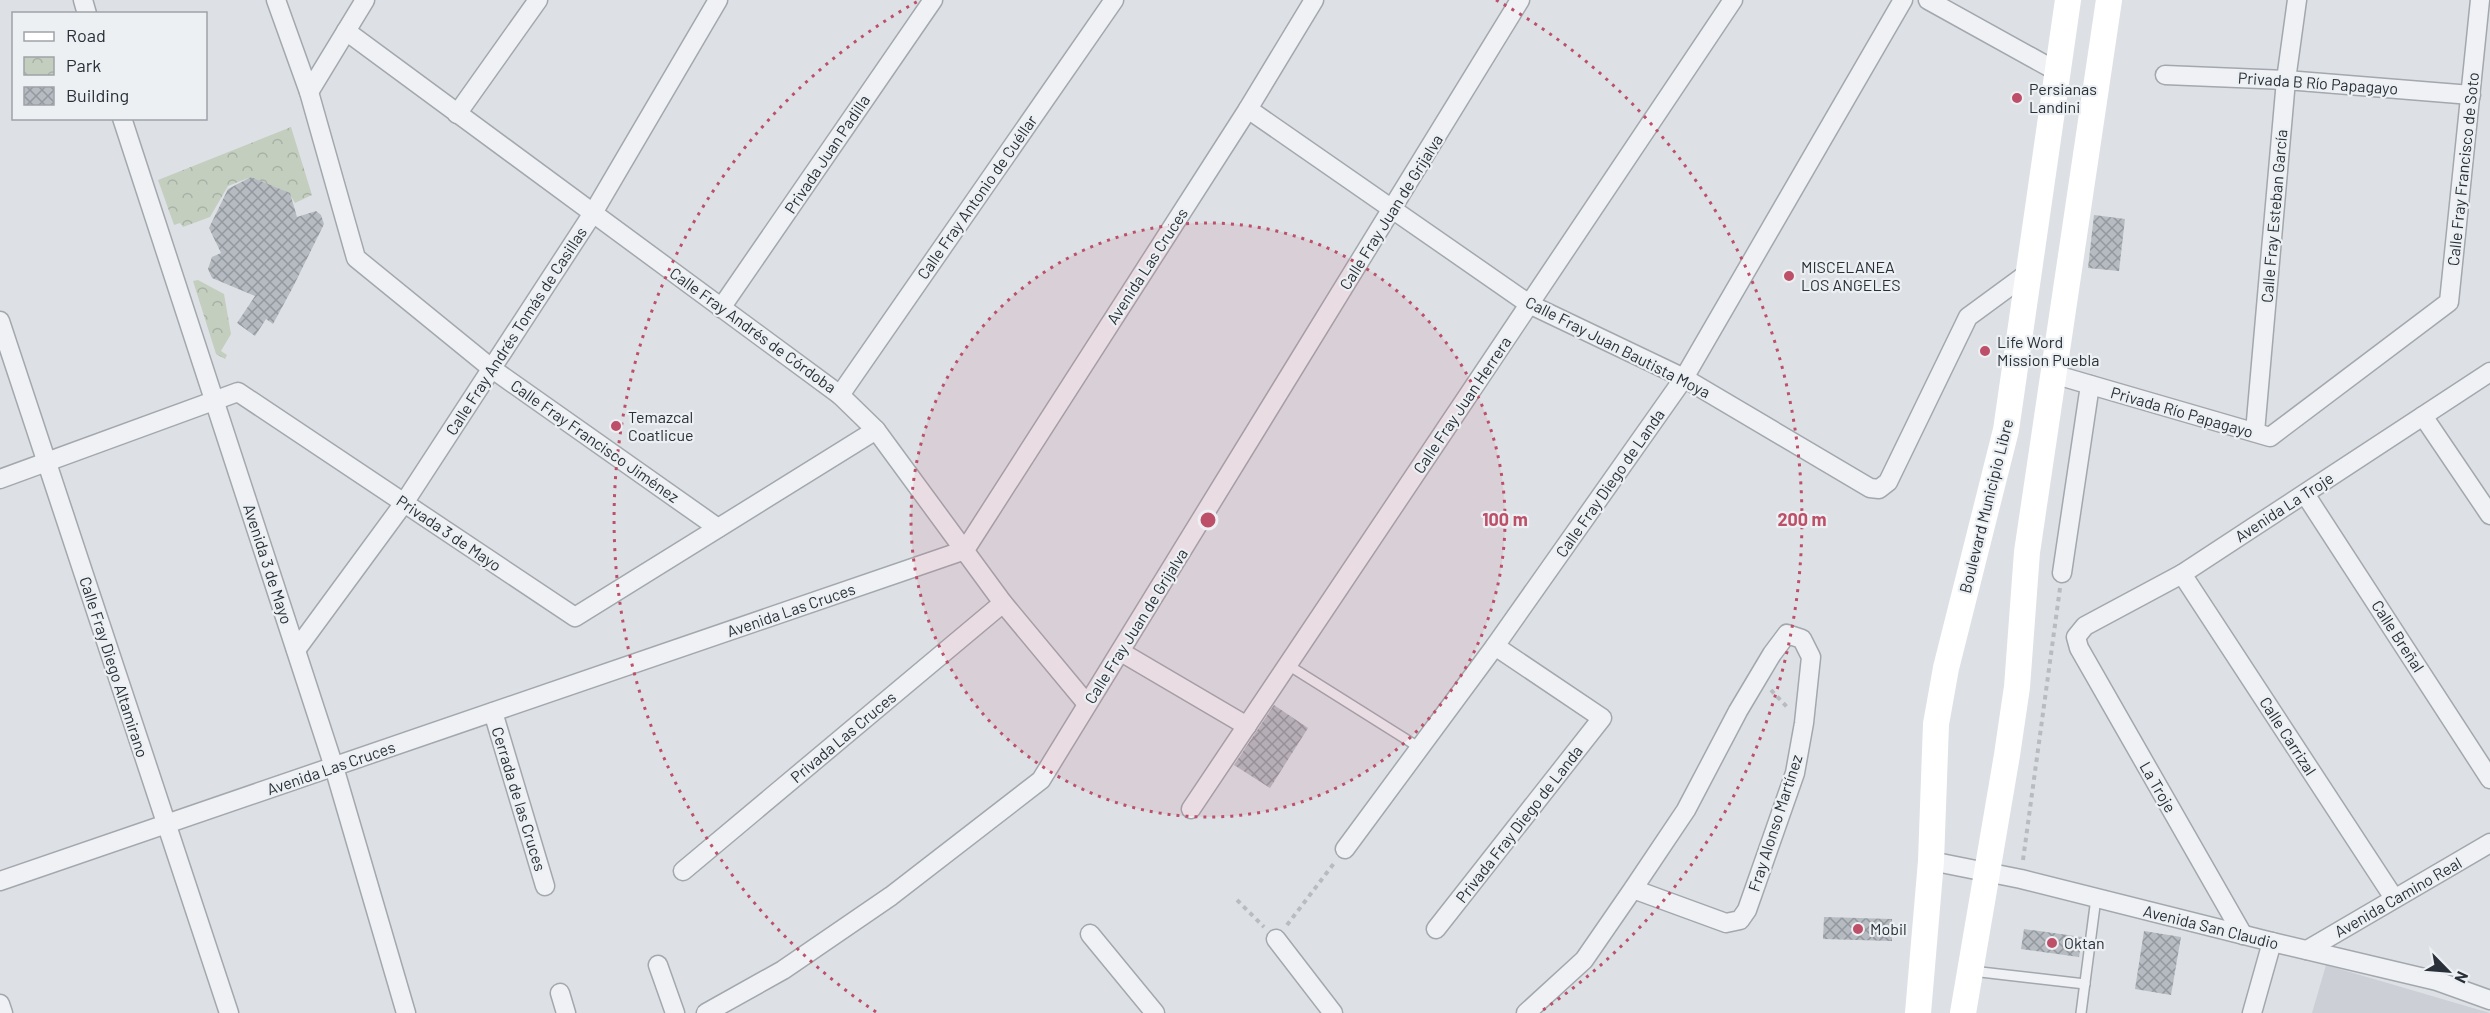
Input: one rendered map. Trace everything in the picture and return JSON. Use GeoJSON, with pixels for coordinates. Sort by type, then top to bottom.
{"type":"FeatureCollection","features":[{"type":"Feature","properties":{"kind":"main road","name":"Boulevard Municipio Libre"},"geometry":{"type":"LineString","coordinates":[[1918,1013],[1931,861],[1936,724],[1946,668],[2006,430],[2068,0]]}},
{"type":"Feature","properties":{"kind":"main road"},"geometry":{"type":"LineString","coordinates":[[1963,1013],[2017,687],[2026,552],[2109,0]]}},
{"type":"Feature","properties":{"kind":"street","name":"Calle Fray Francisco Jiménez"},"geometry":{"type":"LineString","coordinates":[[276,0],[309,92],[356,258],[491,368],[718,528]]}},
{"type":"Feature","properties":{"kind":"street"},"geometry":{"type":"LineString","coordinates":[[309,92],[365,0]]}},
{"type":"Feature","properties":{"kind":"street"},"geometry":{"type":"LineString","coordinates":[[457,114],[538,0]]}},
{"type":"Feature","properties":{"kind":"street","name":"Calle Fray Andrés Tomás de Casillas"},"geometry":{"type":"LineString","coordinates":[[296,650],[404,503],[593,213],[718,0]]}},
{"type":"Feature","properties":{"kind":"street","name":"Privada Juan Padilla"},"geometry":{"type":"LineString","coordinates":[[722,308],[933,0]]}},
{"type":"Feature","properties":{"kind":"street","name":"Calle Fray Antonio de Cuéllar"},"geometry":{"type":"LineString","coordinates":[[840,395],[1114,0]]}},
{"type":"Feature","properties":{"kind":"street","name":"Avenida Las Cruces"},"geometry":{"type":"LineString","coordinates":[[0,881],[965,550],[1248,108],[1314,0]]}},
{"type":"Feature","properties":{"kind":"street","name":"Calle Fray Juan de Grijalva"},"geometry":{"type":"LineString","coordinates":[[706,1013],[783,970],[891,896],[1041,780],[1520,0]]}},
{"type":"Feature","properties":{"kind":"street","name":"Calle Fray Juan Herrera"},"geometry":{"type":"LineString","coordinates":[[1191,809],[1733,0]]}},
{"type":"Feature","properties":{"kind":"street","name":"Calle Fray Diego de Landa"},"geometry":{"type":"LineString","coordinates":[[1344,849],[1495,646],[1684,378],[1903,0]]}},
{"type":"Feature","properties":{"kind":"street"},"geometry":{"type":"LineString","coordinates":[[1928,0],[2058,72]]}},
{"type":"Feature","properties":{"kind":"street","name":"Calle Fray Esteban García"},"geometry":{"type":"LineString","coordinates":[[2255,432],[2286,80],[2297,0]]}},
{"type":"Feature","properties":{"kind":"street","name":"Calle Fray Francisco de Soto"},"geometry":{"type":"LineString","coordinates":[[2449,302],[2480,0]]}},
{"type":"Feature","properties":{"kind":"street","name":"Calle Fray Andrés de Córdoba"},"geometry":{"type":"LineString","coordinates":[[346,31],[840,395],[876,430],[1004,603],[1087,704]]}},
{"type":"Feature","properties":{"kind":"street","name":"Privada B Río Papagayo"},"geometry":{"type":"LineString","coordinates":[[2165,75],[2286,80],[2471,95]]}},
{"type":"Feature","properties":{"kind":"street","name":"Calle Fray Juan Bautista Moya"},"geometry":{"type":"LineString","coordinates":[[1248,108],[1529,304],[1684,378],[1870,488],[1878,489],[1888,482],[1968,317],[2028,273]]}},
{"type":"Feature","properties":{"kind":"street","name":"Avenida 3 de Mayo"},"geometry":{"type":"LineString","coordinates":[[123,120],[334,767],[405,1013]]}},
{"type":"Feature","properties":{"kind":"street","name":"Privada Río Papagayo"},"geometry":{"type":"LineString","coordinates":[[2053,374],[2270,436],[2449,302]]}},
{"type":"Feature","properties":{"kind":"street","name":"Calle Fray Diego Altamirano"},"geometry":{"type":"LineString","coordinates":[[0,321],[229,1013]]}},
{"type":"Feature","properties":{"kind":"street","name":"Avenida La Troje"},"geometry":{"type":"LineString","coordinates":[[2076,637],[2085,626],[2182,574],[2490,372]]}},
{"type":"Feature","properties":{"kind":"street"},"geometry":{"type":"LineString","coordinates":[[2062,573],[2090,385]]}},
{"type":"Feature","properties":{"kind":"street","name":"Privada 3 de Mayo"},"geometry":{"type":"LineString","coordinates":[[0,478],[238,392],[574,617],[876,430]]}},
{"type":"Feature","properties":{"kind":"street"},"geometry":{"type":"LineString","coordinates":[[2423,416],[2490,515]]}},
{"type":"Feature","properties":{"kind":"street","name":"Calle Breñal"},"geometry":{"type":"LineString","coordinates":[[2305,494],[2490,779]]}},
{"type":"Feature","properties":{"kind":"street","name":"Calle Carrizal"},"geometry":{"type":"LineString","coordinates":[[2182,574],[2394,898]]}},
{"type":"Feature","properties":{"kind":"street","name":"Privada Las Cruces"},"geometry":{"type":"LineString","coordinates":[[683,871],[1004,603]]}},
{"type":"Feature","properties":{"kind":"street","name":"Fray Alonso Martínez"},"geometry":{"type":"LineString","coordinates":[[1787,634],[1802,639],[1811,657],[1804,723],[1795,773],[1747,910],[1740,920],[1726,923],[1634,889],[1686,810],[1756,680],[1787,634]]}},
{"type":"Feature","properties":{"kind":"street","name":"La Troje"},"geometry":{"type":"LineString","coordinates":[[2076,637],[2079,648],[2243,935]]}},
{"type":"Feature","properties":{"kind":"street","name":"Privada Fray Diego de Landa"},"geometry":{"type":"LineString","coordinates":[[1436,929],[1602,718],[1495,646]]}},
{"type":"Feature","properties":{"kind":"street"},"geometry":{"type":"LineString","coordinates":[[1120,652],[1247,726]]}},
{"type":"Feature","properties":{"kind":"street","name":"Cerrada de las Cruces"},"geometry":{"type":"LineString","coordinates":[[493,712],[545,886]]}},
{"type":"Feature","properties":{"kind":"street","name":"Avenida Camino Real"},"geometry":{"type":"LineString","coordinates":[[2307,950],[2490,843]]}},
{"type":"Feature","properties":{"kind":"street","name":"Avenida San Claudio"},"geometry":{"type":"LineString","coordinates":[[1931,861],[2021,879],[2437,981],[2490,1000]]}},
{"type":"Feature","properties":{"kind":"street"},"geometry":{"type":"LineString","coordinates":[[1527,1013],[1584,960],[1634,889]]}},
{"type":"Feature","properties":{"kind":"street"},"geometry":{"type":"LineString","coordinates":[[1090,934],[1155,1013]]}},
{"type":"Feature","properties":{"kind":"street"},"geometry":{"type":"LineString","coordinates":[[1276,939],[1333,1013]]}},
{"type":"Feature","properties":{"kind":"street"},"geometry":{"type":"LineString","coordinates":[[2252,1013],[2272,942]]}},
{"type":"Feature","properties":{"kind":"street"},"geometry":{"type":"LineString","coordinates":[[658,965],[675,1013]]}},
{"type":"Feature","properties":{"kind":"street"},"geometry":{"type":"LineString","coordinates":[[560,993],[566,1013]]}},
{"type":"Feature","properties":{"kind":"street"},"geometry":{"type":"LineString","coordinates":[[0,1004],[3,1013]]}},
{"type":"Feature","properties":{"kind":"lane"},"geometry":{"type":"LineString","coordinates":[[1288,665],[1419,748]]}},
{"type":"Feature","properties":{"kind":"lane"},"geometry":{"type":"LineString","coordinates":[[2081,1013],[2096,898]]}},
{"type":"Feature","properties":{"kind":"lane"},"geometry":{"type":"LineString","coordinates":[[1970,970],[2085,984]]}},
{"type":"Feature","properties":{"kind":"path"},"geometry":{"type":"LineString","coordinates":[[2021,879],[2062,573]]}},
{"type":"Feature","properties":{"kind":"path"},"geometry":{"type":"LineString","coordinates":[[1756,680],[1771,690],[1804,723]]}},
{"type":"Feature","properties":{"kind":"path"},"geometry":{"type":"LineString","coordinates":[[1237,900],[1276,939],[1344,849]]}},
{"type":"Feature","properties":{"kind":"shaded area"},"geometry":{"type":"Polygon","coordinates":[[[2326,965],[2490,1013],[2312,1013],[2326,965]]]}},
{"type":"Feature","properties":{"kind":"green space"},"geometry":{"type":"Polygon","coordinates":[[[291,127],[312,195],[295,203],[289,193],[251,177],[228,186],[210,217],[183,227],[180,223],[174,225],[158,180],[291,127]]]}},
{"type":"Feature","properties":{"kind":"green space"},"geometry":{"type":"Polygon","coordinates":[[[198,280],[224,294],[231,334],[221,351],[227,355],[225,359],[216,354],[193,281],[198,280]]]}},
{"type":"Feature","properties":{"kind":"building"},"geometry":{"type":"Polygon","coordinates":[[[251,177],[290,193],[297,217],[316,211],[321,215],[324,224],[273,324],[266,319],[255,336],[237,323],[255,296],[212,278],[208,269],[212,257],[221,253],[209,228],[228,189],[251,177]]]}},
{"type":"Feature","properties":{"kind":"building"},"geometry":{"type":"Polygon","coordinates":[[[2094,215],[2125,219],[2119,271],[2088,268],[2094,215]]]}},
{"type":"Feature","properties":{"kind":"building"},"geometry":{"type":"Polygon","coordinates":[[[1274,705],[1308,728],[1270,788],[1234,765],[1274,705]]]}},
{"type":"Feature","properties":{"kind":"building","name":"Mobil"},"geometry":{"type":"Polygon","coordinates":[[[1824,917],[1892,919],[1892,941],[1823,939],[1824,917]]]}},
{"type":"Feature","properties":{"kind":"building","name":"Oktan"},"geometry":{"type":"Polygon","coordinates":[[[2024,929],[2082,937],[2079,957],[2021,949],[2024,929]]]}},
{"type":"Feature","properties":{"kind":"building"},"geometry":{"type":"Polygon","coordinates":[[[2144,931],[2181,937],[2171,995],[2135,989],[2144,931]]]}},
{"type":"Feature","properties":{"kind":"place","name":"Persianas Landini"},"geometry":{"type":"Point","coordinates":[2017,98]}},
{"type":"Feature","properties":{"kind":"place","name":"MISCELANEA LOS ANGELES"},"geometry":{"type":"Point","coordinates":[1789,276]}},
{"type":"Feature","properties":{"kind":"place","name":"Life Word Mission Puebla"},"geometry":{"type":"Point","coordinates":[1985,351]}},
{"type":"Feature","properties":{"kind":"place","name":"Temazcal Coatlicue"},"geometry":{"type":"Point","coordinates":[616,426]}},
{"type":"Feature","properties":{"kind":"place","name":"Mobil"},"geometry":{"type":"Point","coordinates":[1858,929]}},
{"type":"Feature","properties":{"kind":"place","name":"Oktan"},"geometry":{"type":"Point","coordinates":[2052,943]}}]}
